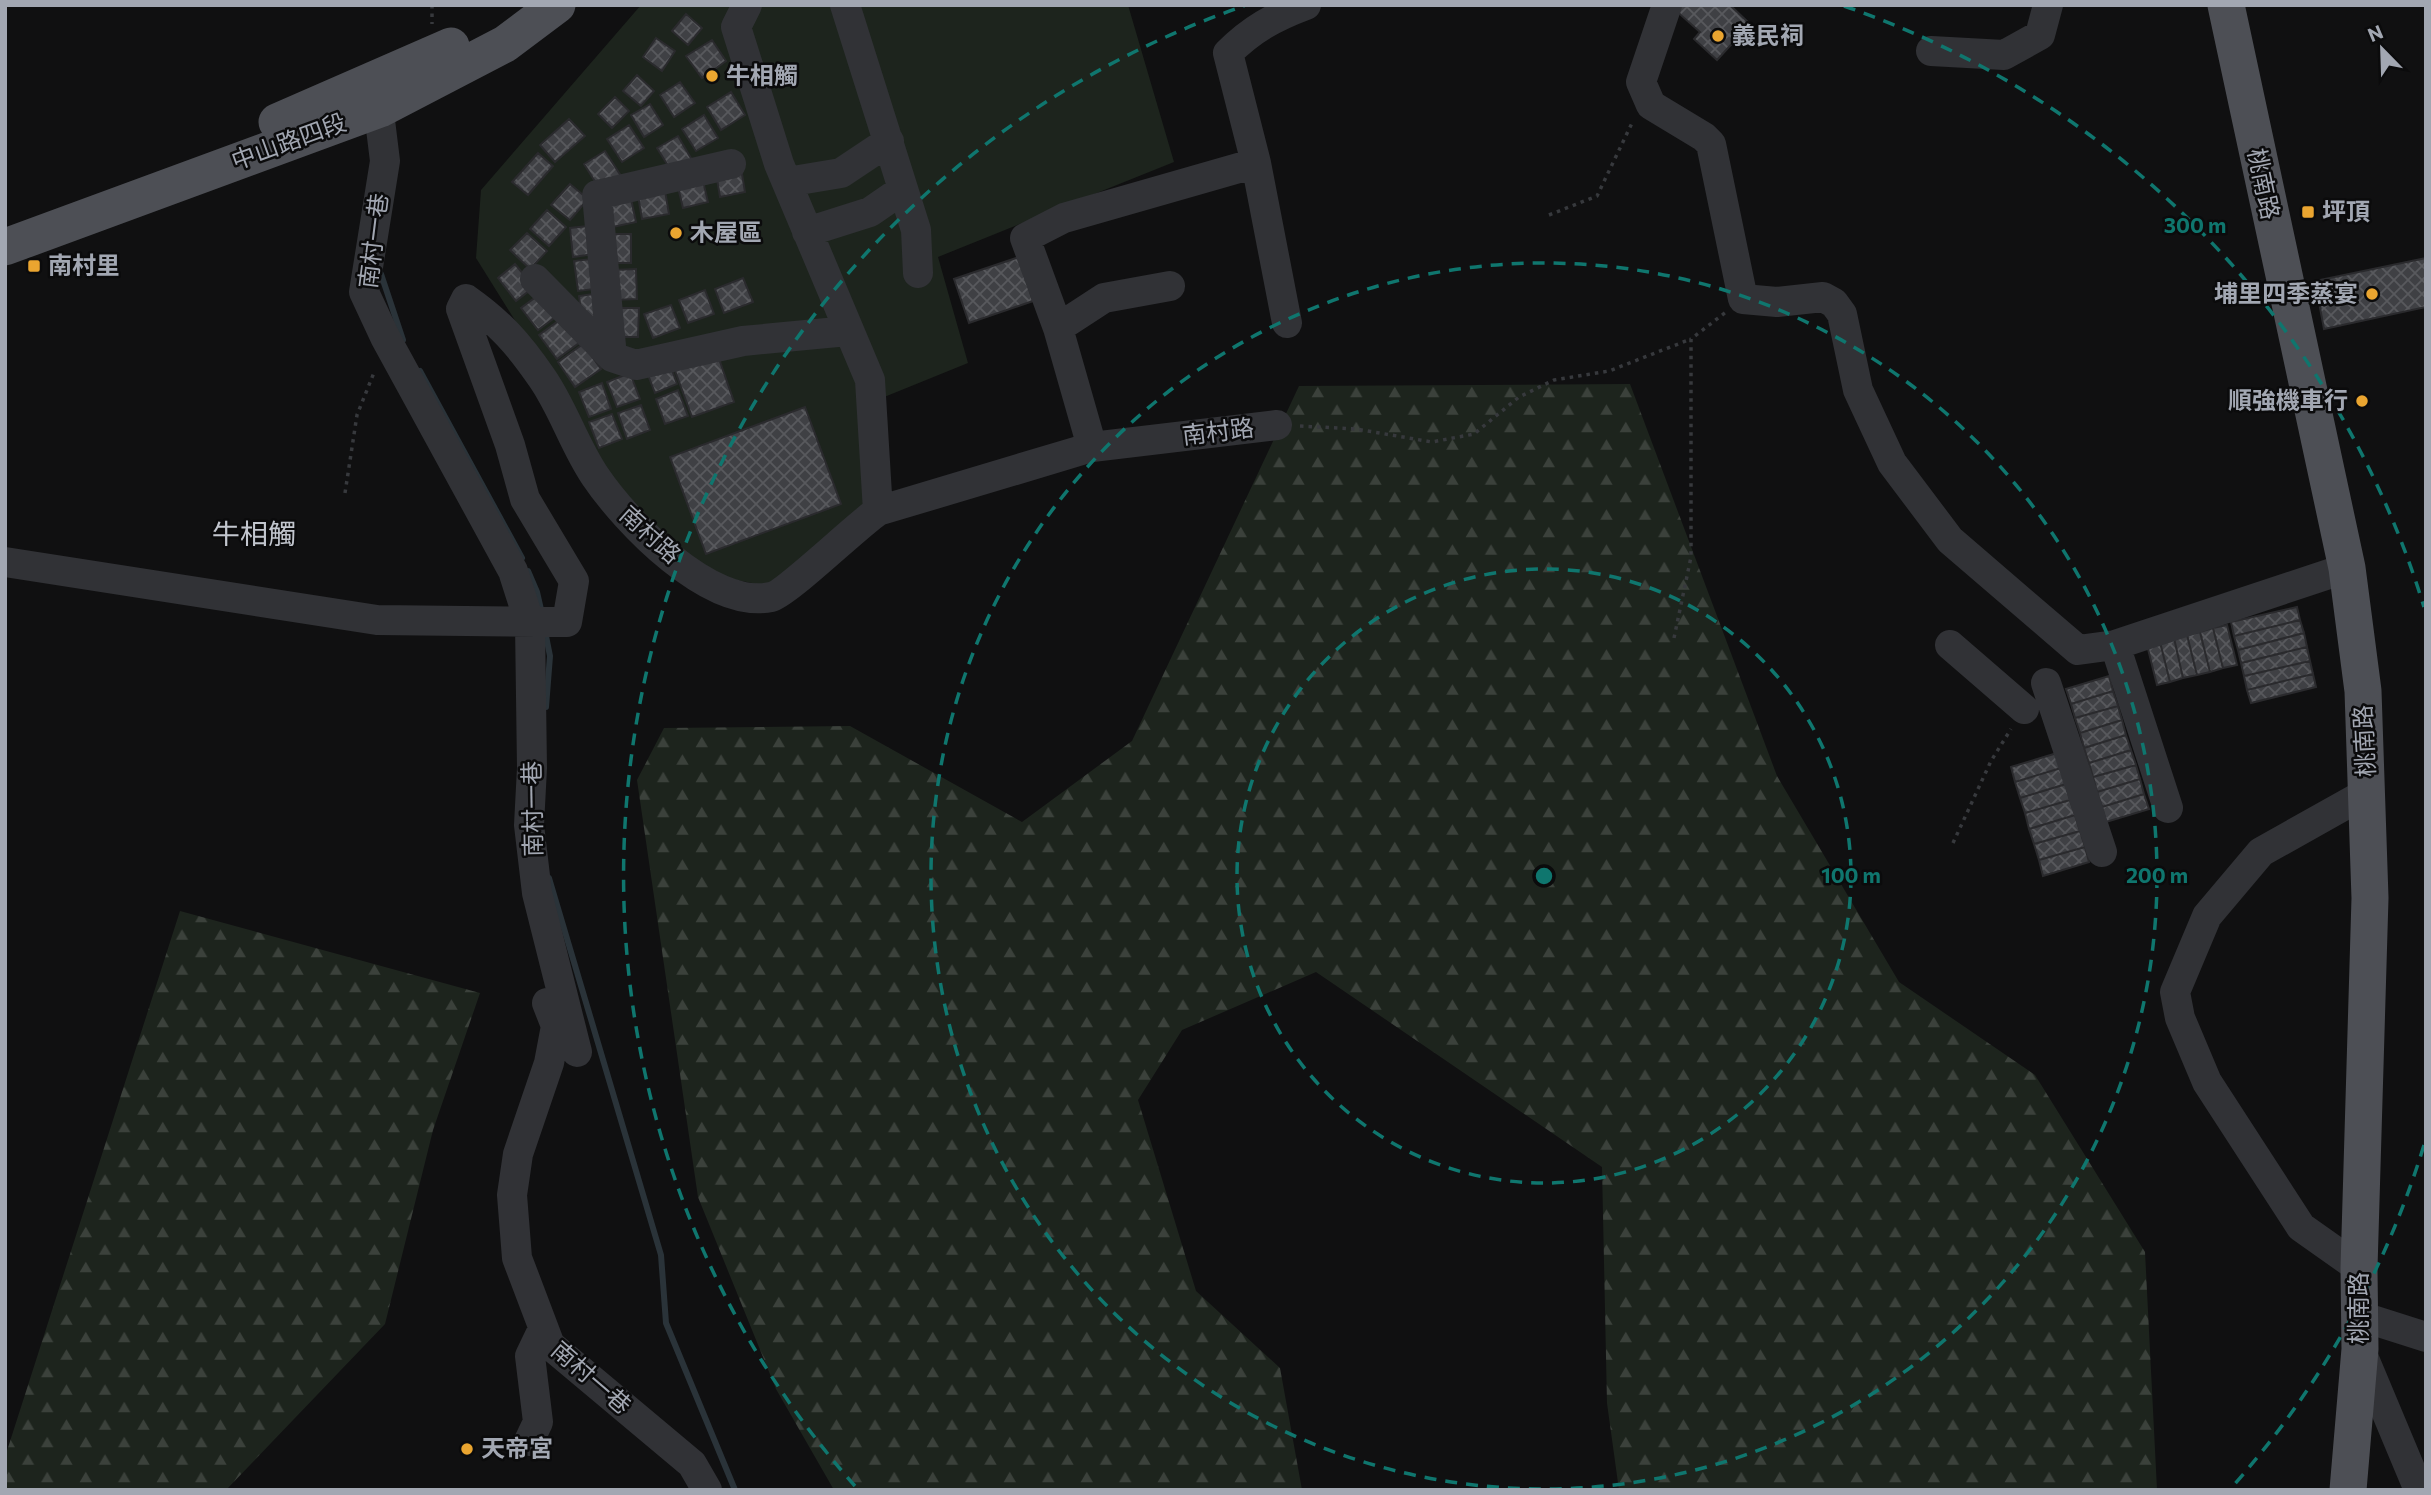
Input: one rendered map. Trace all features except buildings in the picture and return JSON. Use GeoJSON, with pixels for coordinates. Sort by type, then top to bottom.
{"type":"FeatureCollection","features":[{"type":"Feature","properties":{"kind":"main road","name":"中山路四段"},"geometry":{"type":"LineString","coordinates":[[5,224],[282,120],[377,94],[436,54],[518,5]]}},
{"type":"Feature","properties":{"kind":"main road","name":"中山路四段"},"geometry":{"type":"LineString","coordinates":[[5,247],[505,44],[556,5]]}},
{"type":"Feature","properties":{"kind":"main road","name":"桃南路"},"geometry":{"type":"LineString","coordinates":[[2226,5],[2347,568],[2362,691],[2370,898],[2359,1268],[2360,1332],[2348,1490]]}},
{"type":"Feature","properties":{"kind":"street"},"geometry":{"type":"LineString","coordinates":[[747,5],[736,27],[787,182],[870,380],[878,511]]}},
{"type":"Feature","properties":{"kind":"street"},"geometry":{"type":"LineString","coordinates":[[845,5],[916,230],[918,273]]}},
{"type":"Feature","properties":{"kind":"street"},"geometry":{"type":"LineString","coordinates":[[1287,323],[1256,163],[1228,53],[1249,31],[1275,16],[1306,5]]}},
{"type":"Feature","properties":{"kind":"street"},"geometry":{"type":"LineString","coordinates":[[1667,5],[1641,82],[1651,105],[1711,144],[1743,299],[1777,302],[1823,297],[1834,303],[1842,314],[1858,390],[1892,464],[1950,540],[2078,650]]}},
{"type":"Feature","properties":{"kind":"street"},"geometry":{"type":"LineString","coordinates":[[1931,51],[2004,55],[2040,35],[2049,5]]}},
{"type":"Feature","properties":{"kind":"street","name":"南村一巷"},"geometry":{"type":"LineString","coordinates":[[377,94],[385,162],[364,292],[385,337],[513,570],[530,624],[532,768],[529,825],[537,893],[524,926],[538,979],[556,1026],[548,1063],[518,1154],[512,1195],[517,1258],[542,1331],[550,1345],[692,1464],[707,1490]]}},
{"type":"Feature","properties":{"kind":"street"},"geometry":{"type":"LineString","coordinates":[[787,182],[841,173],[888,141]]}},
{"type":"Feature","properties":{"kind":"street"},"geometry":{"type":"LineString","coordinates":[[1092,447],[1058,328],[1025,238],[1064,218],[1256,163]]}},
{"type":"Feature","properties":{"kind":"street"},"geometry":{"type":"LineString","coordinates":[[612,357],[597,195],[731,164]]}},
{"type":"Feature","properties":{"kind":"street"},"geometry":{"type":"LineString","coordinates":[[807,233],[870,212],[902,190]]}},
{"type":"Feature","properties":{"kind":"street"},"geometry":{"type":"LineString","coordinates":[[536,279],[612,357],[636,365],[743,341],[848,331]]}},
{"type":"Feature","properties":{"kind":"street"},"geometry":{"type":"LineString","coordinates":[[1058,328],[1104,298],[1170,286]]}},
{"type":"Feature","properties":{"kind":"street","name":"南村路"},"geometry":{"type":"LineString","coordinates":[[530,624],[566,622],[574,580],[525,499],[510,445],[461,309],[466,299],[500,323],[544,380],[594,474],[619,509],[668,555],[714,586],[747,598],[774,597],[855,526],[878,511],[1092,447],[1277,425]]}},
{"type":"Feature","properties":{"kind":"street"},"geometry":{"type":"LineString","coordinates":[[5,562],[377,620],[530,624]]}},
{"type":"Feature","properties":{"kind":"street"},"geometry":{"type":"LineString","coordinates":[[1950,645],[2021,714],[2078,650],[2115,645],[2347,568]]}},
{"type":"Feature","properties":{"kind":"street"},"geometry":{"type":"LineString","coordinates":[[2115,645],[2168,808]]}},
{"type":"Feature","properties":{"kind":"street"},"geometry":{"type":"LineString","coordinates":[[2046,683],[2102,852]]}},
{"type":"Feature","properties":{"kind":"street"},"geometry":{"type":"LineString","coordinates":[[2359,1268],[2301,1227],[2207,1082],[2180,1018],[2175,992],[2207,916],[2261,852],[2368,792]]}},
{"type":"Feature","properties":{"kind":"street"},"geometry":{"type":"LineString","coordinates":[[537,893],[577,1052]]}},
{"type":"Feature","properties":{"kind":"street"},"geometry":{"type":"LineString","coordinates":[[529,1441],[538,1422],[530,1356],[542,1331]]}},
{"type":"Feature","properties":{"kind":"street"},"geometry":{"type":"LineString","coordinates":[[2419,1490],[2360,1332],[2426,1337]]}},
{"type":"Feature","properties":{"kind":"path"},"geometry":{"type":"LineString","coordinates":[[1549,215],[1597,196],[1646,93]]}},
{"type":"Feature","properties":{"kind":"path"},"geometry":{"type":"LineString","coordinates":[[1277,425],[1356,429],[1432,442],[1474,434],[1519,397],[1554,380],[1609,371],[1691,339],[1743,299]]}},
{"type":"Feature","properties":{"kind":"path"},"geometry":{"type":"LineString","coordinates":[[345,493],[357,415],[385,337]]}},
{"type":"Feature","properties":{"kind":"path"},"geometry":{"type":"LineString","coordinates":[[1674,638],[1691,557],[1691,339]]}},
{"type":"Feature","properties":{"kind":"path"},"geometry":{"type":"LineString","coordinates":[[1953,843],[1992,761],[2021,714]]}},
{"type":"Feature","properties":{"kind":"green space"},"geometry":{"type":"Polygon","coordinates":[[[641,5],[1128,5],[1174,162],[938,257],[968,363],[867,404],[871,503],[776,588],[712,575],[667,543],[596,465],[561,394],[476,258],[481,190],[641,5]]]}},
{"type":"Feature","properties":{"kind":"green space"},"geometry":{"type":"Polygon","coordinates":[[[1630,384],[1777,776],[1899,982],[2035,1075],[2145,1252],[2157,1490],[1619,1490],[1607,1403],[1602,1167],[1316,972],[1182,1030],[1138,1100],[1196,1291],[1280,1368],[1302,1490],[834,1490],[776,1389],[698,1197],[637,780],[664,728],[850,726],[1022,822],[1132,741],[1299,386],[1630,384]]]}},
{"type":"Feature","properties":{"kind":"green space"},"geometry":{"type":"Polygon","coordinates":[[[180,911],[480,993],[433,1130],[385,1324],[226,1490],[5,1490],[5,1457],[180,911]]]}},
{"type":"Feature","properties":{"kind":"waterway"},"geometry":{"type":"LineString","coordinates":[[381,274],[403,340]]}},
{"type":"Feature","properties":{"kind":"waterway"},"geometry":{"type":"LineString","coordinates":[[420,371],[522,558]]}},
{"type":"Feature","properties":{"kind":"waterway"},"geometry":{"type":"LineString","coordinates":[[528,571],[542,614]]}},
{"type":"Feature","properties":{"kind":"waterway"},"geometry":{"type":"LineString","coordinates":[[545,631],[550,656],[546,707]]}},
{"type":"Feature","properties":{"kind":"waterway"},"geometry":{"type":"LineString","coordinates":[[549,878],[661,1255],[666,1323],[735,1490]]}},
{"type":"Feature","properties":{"kind":"place","name":"義民祠"},"geometry":{"type":"Point","coordinates":[1718,36]}},
{"type":"Feature","properties":{"kind":"place","name":"牛相觸"},"geometry":{"type":"Point","coordinates":[712,76]}},
{"type":"Feature","properties":{"kind":"place","name":"坪頂"},"geometry":{"type":"Point","coordinates":[2308,212]}},
{"type":"Feature","properties":{"kind":"place","name":"木屋區"},"geometry":{"type":"Point","coordinates":[676,233]}},
{"type":"Feature","properties":{"kind":"place","name":"南村里"},"geometry":{"type":"Point","coordinates":[34,266]}},
{"type":"Feature","properties":{"kind":"place","name":"埔里四季蒸宴"},"geometry":{"type":"Point","coordinates":[2372,294]}},
{"type":"Feature","properties":{"kind":"place","name":"順強機車行"},"geometry":{"type":"Point","coordinates":[2362,401]}},
{"type":"Feature","properties":{"kind":"place","name":"天帝宮"},"geometry":{"type":"Point","coordinates":[467,1449]}},
{"type":"Feature","properties":{"kind":"district","name":"牛相觸"},"geometry":{"type":"Point","coordinates":[254,534]}}]}
